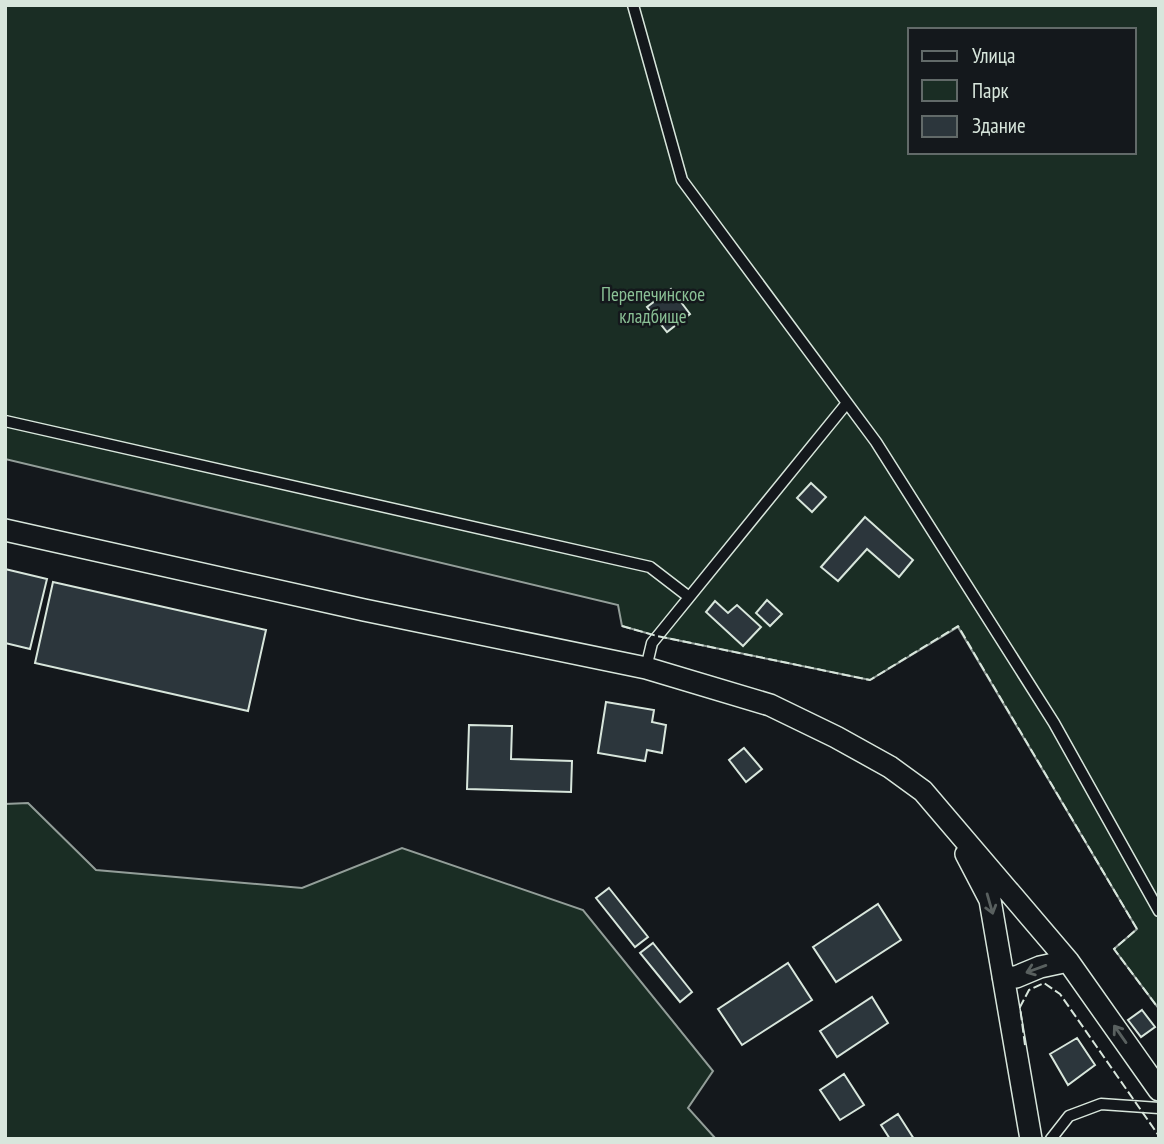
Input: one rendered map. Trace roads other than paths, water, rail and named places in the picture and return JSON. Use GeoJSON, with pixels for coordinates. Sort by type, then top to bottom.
{"type":"FeatureCollection","features":[{"type":"Feature","properties":{"kind":"street"},"geometry":{"type":"LineString","coordinates":[[5,530],[364,610],[646,668],[770,705],[836,737],[890,767],[923,791],[1068,961],[1159,1090]]}},
{"type":"Feature","properties":{"kind":"street"},"geometry":{"type":"LineString","coordinates":[[949,821],[990,901],[1031,1139]]}},
{"type":"Feature","properties":{"kind":"street"},"geometry":{"type":"LineString","coordinates":[[1003,978],[1016,977],[1040,967],[1068,961]]}},
{"type":"Feature","properties":{"kind":"lane"},"geometry":{"type":"LineString","coordinates":[[634,5],[682,180],[876,442],[1054,723],[1159,911]]}},
{"type":"Feature","properties":{"kind":"lane"},"geometry":{"type":"LineString","coordinates":[[646,668],[652,643],[847,403]]}},
{"type":"Feature","properties":{"kind":"lane"},"geometry":{"type":"LineString","coordinates":[[5,421],[650,567],[689,597]]}},
{"type":"Feature","properties":{"kind":"lane"},"geometry":{"type":"LineString","coordinates":[[1051,1139],[1069,1116],[1101,1104],[1159,1108]]}},
{"type":"Feature","properties":{"kind":"park label","name":"Перепечинское кладбище"},"geometry":{"type":"Point","coordinates":[653,305]}}]}
